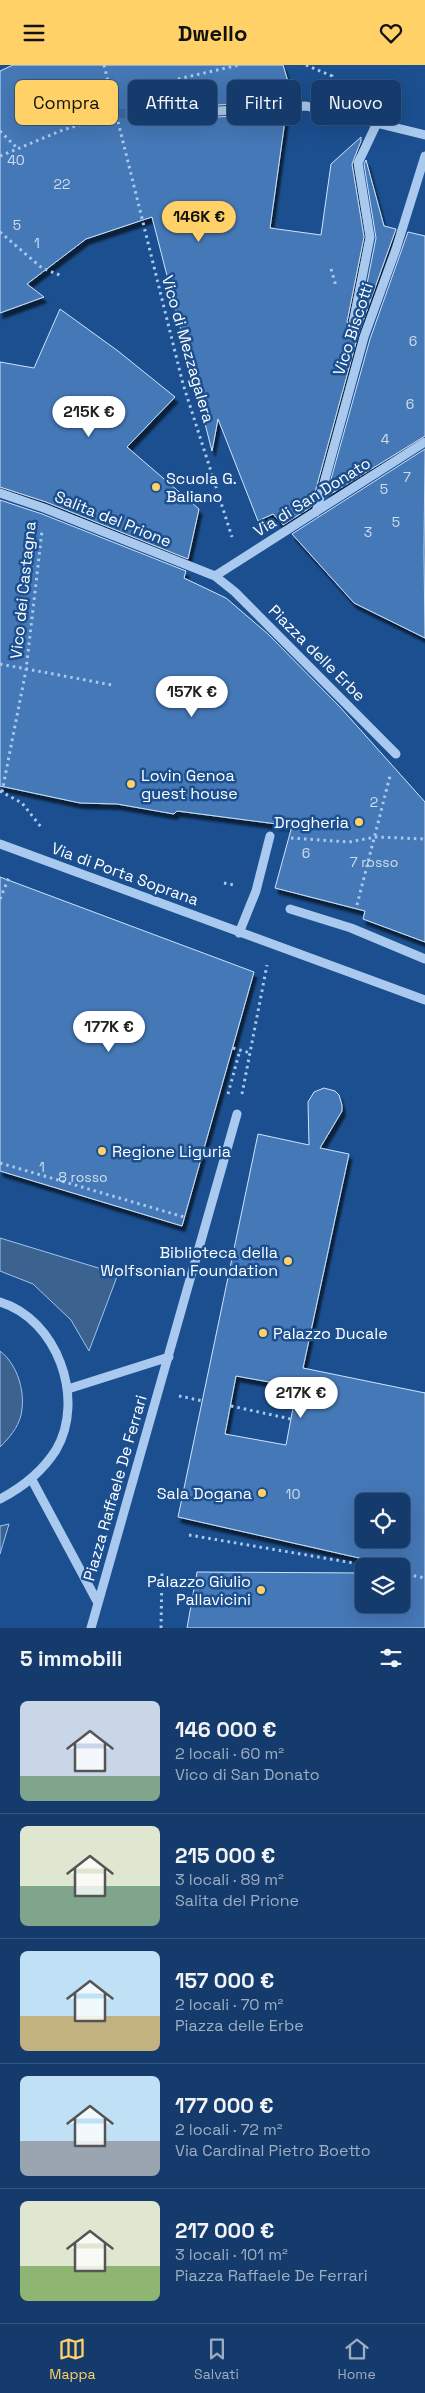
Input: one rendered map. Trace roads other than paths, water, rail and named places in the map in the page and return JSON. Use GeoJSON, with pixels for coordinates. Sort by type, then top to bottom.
{"type":"FeatureCollection","features":[{"type":"Feature","properties":{"kind":"street"},"geometry":{"type":"LineString","coordinates":[[217,112],[311,108]]}},
{"type":"Feature","properties":{"kind":"street"},"geometry":{"type":"LineString","coordinates":[[353,323],[370,237],[358,163],[376,125]]}},
{"type":"Feature","properties":{"kind":"street"},"geometry":{"type":"LineString","coordinates":[[385,125],[425,135]]}},
{"type":"Feature","properties":{"kind":"street","name":"Vico Biscotti"},"geometry":{"type":"LineString","coordinates":[[316,512],[364,337],[396,249],[425,156]]}},
{"type":"Feature","properties":{"kind":"street","name":"Via di San Donato"},"geometry":{"type":"LineString","coordinates":[[215,576],[425,443]]}},
{"type":"Feature","properties":{"kind":"street","name":"Salita del Prione"},"geometry":{"type":"LineString","coordinates":[[0,493],[44,508],[215,576]]}},
{"type":"Feature","properties":{"kind":"street","name":"Piazza delle Erbe"},"geometry":{"type":"LineString","coordinates":[[215,576],[235,592],[396,754]]}},
{"type":"Feature","properties":{"kind":"street"},"geometry":{"type":"LineString","coordinates":[[240,933],[256,891],[270,836]]}},
{"type":"Feature","properties":{"kind":"street","name":"Via di Porta Soprana"},"geometry":{"type":"LineString","coordinates":[[0,844],[271,945],[310,956],[425,1000]]}},
{"type":"Feature","properties":{"kind":"street"},"geometry":{"type":"LineString","coordinates":[[290,909],[351,928],[425,959]]}},
{"type":"Feature","properties":{"kind":"street","name":"Piazza Raffaele De Ferrari"},"geometry":{"type":"LineString","coordinates":[[91,1628],[238,1114]]}},
{"type":"Feature","properties":{"kind":"street"},"geometry":{"type":"LineString","coordinates":[[0,1302],[35,1322],[56,1349],[68,1389],[67,1418],[56,1449],[32,1480],[0,1499]]}},
{"type":"Feature","properties":{"kind":"street","name":"Piazza Raffaele De Ferrari"},"geometry":{"type":"LineString","coordinates":[[68,1389],[169,1357]]}},
{"type":"Feature","properties":{"kind":"street"},"geometry":{"type":"LineString","coordinates":[[32,1480],[98,1603]]}},
{"type":"Feature","properties":{"kind":"water"},"geometry":{"type":"Polygon","coordinates":[[[0,1238],[118,1274],[89,1351],[71,1320],[33,1284],[0,1271],[0,1238]]]}},
{"type":"Feature","properties":{"kind":"water"},"geometry":{"type":"Polygon","coordinates":[[[0,1351],[12,1364],[16,1372],[21,1389],[22,1407],[18,1424],[0,1447],[0,1351]]]}},
{"type":"Feature","properties":{"kind":"water"},"geometry":{"type":"Polygon","coordinates":[[[9,1524],[0,1554],[0,1526],[9,1524]]]}},
{"type":"Feature","properties":{"kind":"tunnel"},"geometry":{"type":"LineString","coordinates":[[118,113],[128,114]]}},
{"type":"Feature","properties":{"kind":"place","name":"Scuola G. Baliano"},"geometry":{"type":"Point","coordinates":[156,487]}},
{"type":"Feature","properties":{"kind":"place","name":"Lovin Genoa guest house"},"geometry":{"type":"Point","coordinates":[131,784]}},
{"type":"Feature","properties":{"kind":"place","name":"Drogheria"},"geometry":{"type":"Point","coordinates":[359,822]}},
{"type":"Feature","properties":{"kind":"place","name":"Regione Liguria"},"geometry":{"type":"Point","coordinates":[102,1151]}},
{"type":"Feature","properties":{"kind":"place","name":"Biblioteca della Wolfsonian Foundation"},"geometry":{"type":"Point","coordinates":[288,1261]}},
{"type":"Feature","properties":{"kind":"place","name":"Palazzo Ducale"},"geometry":{"type":"Point","coordinates":[263,1333]}},
{"type":"Feature","properties":{"kind":"place","name":"Sala Dogana"},"geometry":{"type":"Point","coordinates":[262,1493]}},
{"type":"Feature","properties":{"kind":"place","name":"Palazzo Giulio Pallavicini"},"geometry":{"type":"Point","coordinates":[261,1590]}}]}
